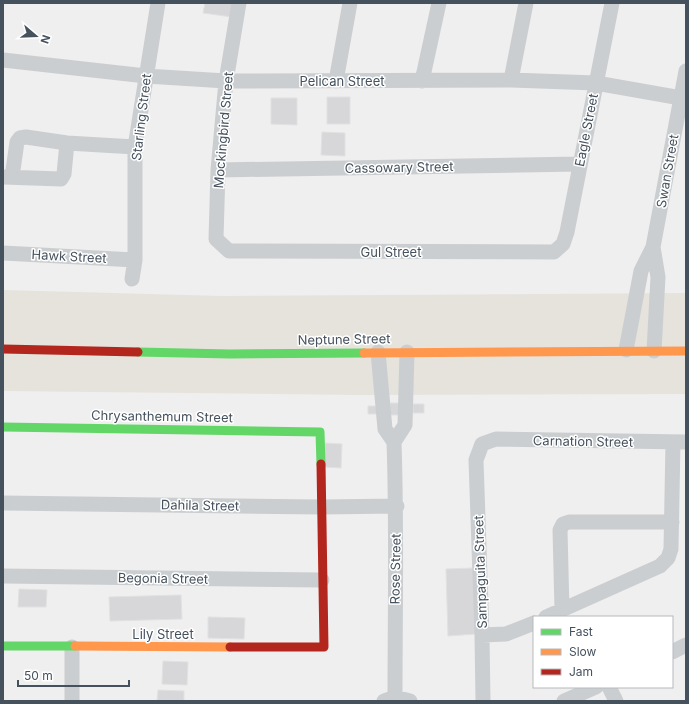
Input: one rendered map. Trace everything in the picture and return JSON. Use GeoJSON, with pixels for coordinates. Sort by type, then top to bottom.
{"type":"FeatureCollection","features":[{"type":"Feature","properties":{"kind":"street","name":"Starling Street"},"geometry":{"type":"LineString","coordinates":[[132,279],[135,260],[135,147],[158,3]]}},
{"type":"Feature","properties":{"kind":"street","name":"Mockingbird Street"},"geometry":{"type":"LineString","coordinates":[[229,251],[216,239],[218,170],[226,81],[239,3]]}},
{"type":"Feature","properties":{"kind":"street"},"geometry":{"type":"LineString","coordinates":[[336,81],[350,3]]}},
{"type":"Feature","properties":{"kind":"street"},"geometry":{"type":"LineString","coordinates":[[422,81],[439,3]]}},
{"type":"Feature","properties":{"kind":"street"},"geometry":{"type":"LineString","coordinates":[[511,80],[526,3]]}},
{"type":"Feature","properties":{"kind":"street","name":"Eagle Street"},"geometry":{"type":"LineString","coordinates":[[554,252],[563,244],[567,232],[579,164],[612,3]]}},
{"type":"Feature","properties":{"kind":"street","name":"Pelican Street"},"geometry":{"type":"LineString","coordinates":[[3,60],[146,76],[226,81],[511,80],[596,83],[680,98]]}},
{"type":"Feature","properties":{"kind":"street","name":"Swan Street"},"geometry":{"type":"LineString","coordinates":[[626,350],[641,271],[653,247],[686,71]]}},
{"type":"Feature","properties":{"kind":"street"},"geometry":{"type":"LineString","coordinates":[[67,143],[64,174],[61,179],[7,177],[17,142],[20,138],[26,137],[67,143],[135,147]]}},
{"type":"Feature","properties":{"kind":"street","name":"Cassowary Street"},"geometry":{"type":"LineString","coordinates":[[218,170],[579,164]]}},
{"type":"Feature","properties":{"kind":"street","name":"Swan Street"},"geometry":{"type":"LineString","coordinates":[[653,247],[658,277],[654,351]]}},
{"type":"Feature","properties":{"kind":"street","name":"Gul Street"},"geometry":{"type":"LineString","coordinates":[[229,251],[554,252]]}},
{"type":"Feature","properties":{"kind":"street","name":"Hawk Street"},"geometry":{"type":"LineString","coordinates":[[3,254],[135,260]]}},
{"type":"Feature","properties":{"kind":"street","name":"Neptune Street"},"geometry":{"type":"LineString","coordinates":[[3,349],[230,354],[626,350],[686,351]]}},
{"type":"Feature","properties":{"kind":"street","name":"Rose Street"},"geometry":{"type":"LineString","coordinates":[[378,352],[385,429],[394,442],[397,506],[389,699]]}},
{"type":"Feature","properties":{"kind":"street"},"geometry":{"type":"LineString","coordinates":[[394,442],[405,426],[406,352]]}},
{"type":"Feature","properties":{"kind":"street"},"geometry":{"type":"LineString","coordinates":[[382,389],[406,388]]}},
{"type":"Feature","properties":{"kind":"street","name":"Chrysanthemum Street"},"geometry":{"type":"LineString","coordinates":[[3,427],[320,432],[321,507]]}},
{"type":"Feature","properties":{"kind":"street","name":"Carnation Street"},"geometry":{"type":"LineString","coordinates":[[482,444],[496,439],[679,442]]}},
{"type":"Feature","properties":{"kind":"street"},"geometry":{"type":"LineString","coordinates":[[548,616],[660,566],[668,558],[671,549],[679,442]]}},
{"type":"Feature","properties":{"kind":"street","name":"Sampaguita Street"},"geometry":{"type":"LineString","coordinates":[[482,444],[476,460],[483,701]]}},
{"type":"Feature","properties":{"kind":"street","name":"Dahila Street"},"geometry":{"type":"LineString","coordinates":[[3,502],[321,507],[397,506]]}},
{"type":"Feature","properties":{"kind":"street"},"geometry":{"type":"LineString","coordinates":[[321,507],[322,580]]}},
{"type":"Feature","properties":{"kind":"street"},"geometry":{"type":"LineString","coordinates":[[562,610],[560,530],[563,524],[569,522],[672,522]]}},
{"type":"Feature","properties":{"kind":"street","name":"Begonia Street"},"geometry":{"type":"LineString","coordinates":[[3,576],[322,580]]}},
{"type":"Feature","properties":{"kind":"street","name":"Lily Street"},"geometry":{"type":"LineString","coordinates":[[3,646],[324,647],[322,580]]}},
{"type":"Feature","properties":{"kind":"street"},"geometry":{"type":"LineString","coordinates":[[482,635],[506,634],[533,623]]}},
{"type":"Feature","properties":{"kind":"street"},"geometry":{"type":"LineString","coordinates":[[673,652],[686,645]]}},
{"type":"Feature","properties":{"kind":"street"},"geometry":{"type":"LineString","coordinates":[[72,647],[72,701]]}},
{"type":"Feature","properties":{"kind":"street"},"geometry":{"type":"LineString","coordinates":[[564,701],[594,688]]}},
{"type":"Feature","properties":{"kind":"street"},"geometry":{"type":"LineString","coordinates":[[610,688],[616,701]]}},
{"type":"Feature","properties":{"kind":"street"},"geometry":{"type":"LineString","coordinates":[[389,699],[410,701]]}},
{"type":"Feature","properties":{"kind":"shaded area"},"geometry":{"type":"Polygon","coordinates":[[[3,290],[222,296],[686,293],[686,394],[358,395],[3,391],[3,290]]]}},
{"type":"Feature","properties":{"kind":"building"},"geometry":{"type":"Polygon","coordinates":[[[205,3],[234,3],[232,17],[203,13],[205,3]]]}},
{"type":"Feature","properties":{"kind":"building"},"geometry":{"type":"Polygon","coordinates":[[[327,97],[350,97],[350,124],[327,124],[327,97]]]}},
{"type":"Feature","properties":{"kind":"building"},"geometry":{"type":"Polygon","coordinates":[[[271,98],[297,98],[297,125],[271,124],[271,98]]]}},
{"type":"Feature","properties":{"kind":"building"},"geometry":{"type":"Polygon","coordinates":[[[322,132],[345,133],[345,156],[321,155],[322,132]]]}},
{"type":"Feature","properties":{"kind":"building"},"geometry":{"type":"Polygon","coordinates":[[[390,403],[402,403],[402,415],[390,415],[390,403]]]}},
{"type":"Feature","properties":{"kind":"building"},"geometry":{"type":"Polygon","coordinates":[[[413,404],[424,404],[424,413],[413,413],[413,404]]]}},
{"type":"Feature","properties":{"kind":"building"},"geometry":{"type":"Polygon","coordinates":[[[368,406],[377,406],[378,414],[368,414],[368,406]]]}},
{"type":"Feature","properties":{"kind":"building"},"geometry":{"type":"Polygon","coordinates":[[[325,443],[342,444],[341,468],[323,467],[325,443]]]}},
{"type":"Feature","properties":{"kind":"building"},"geometry":{"type":"Polygon","coordinates":[[[473,568],[476,634],[448,636],[446,569],[473,568]]]}},
{"type":"Feature","properties":{"kind":"building"},"geometry":{"type":"Polygon","coordinates":[[[19,589],[47,590],[46,607],[18,607],[19,589]]]}},
{"type":"Feature","properties":{"kind":"building"},"geometry":{"type":"Polygon","coordinates":[[[181,595],[182,619],[110,621],[109,597],[181,595]]]}},
{"type":"Feature","properties":{"kind":"building"},"geometry":{"type":"Polygon","coordinates":[[[208,617],[245,618],[244,639],[208,638],[208,617]]]}},
{"type":"Feature","properties":{"kind":"building"},"geometry":{"type":"Polygon","coordinates":[[[163,661],[188,662],[187,685],[162,684],[163,661]]]}},
{"type":"Feature","properties":{"kind":"building"},"geometry":{"type":"Polygon","coordinates":[[[158,690],[184,691],[184,701],[157,701],[158,690]]]}},
{"type":"Feature","properties":{"kind":"traffic: fast"},"geometry":{"type":"LineString","coordinates":[[138,352],[230,354],[364,353]]}},
{"type":"Feature","properties":{"kind":"traffic: fast"},"geometry":{"type":"LineString","coordinates":[[3,427],[320,432],[321,464]]}},
{"type":"Feature","properties":{"kind":"traffic: fast"},"geometry":{"type":"LineString","coordinates":[[3,646],[75,646]]}},
{"type":"Feature","properties":{"kind":"traffic: slow"},"geometry":{"type":"LineString","coordinates":[[364,353],[686,351]]}},
{"type":"Feature","properties":{"kind":"traffic: slow"},"geometry":{"type":"LineString","coordinates":[[75,646],[230,647]]}},
{"type":"Feature","properties":{"kind":"traffic: jam"},"geometry":{"type":"LineString","coordinates":[[3,349],[138,352]]}},
{"type":"Feature","properties":{"kind":"traffic: jam"},"geometry":{"type":"LineString","coordinates":[[230,647],[324,647],[321,464]]}}]}
